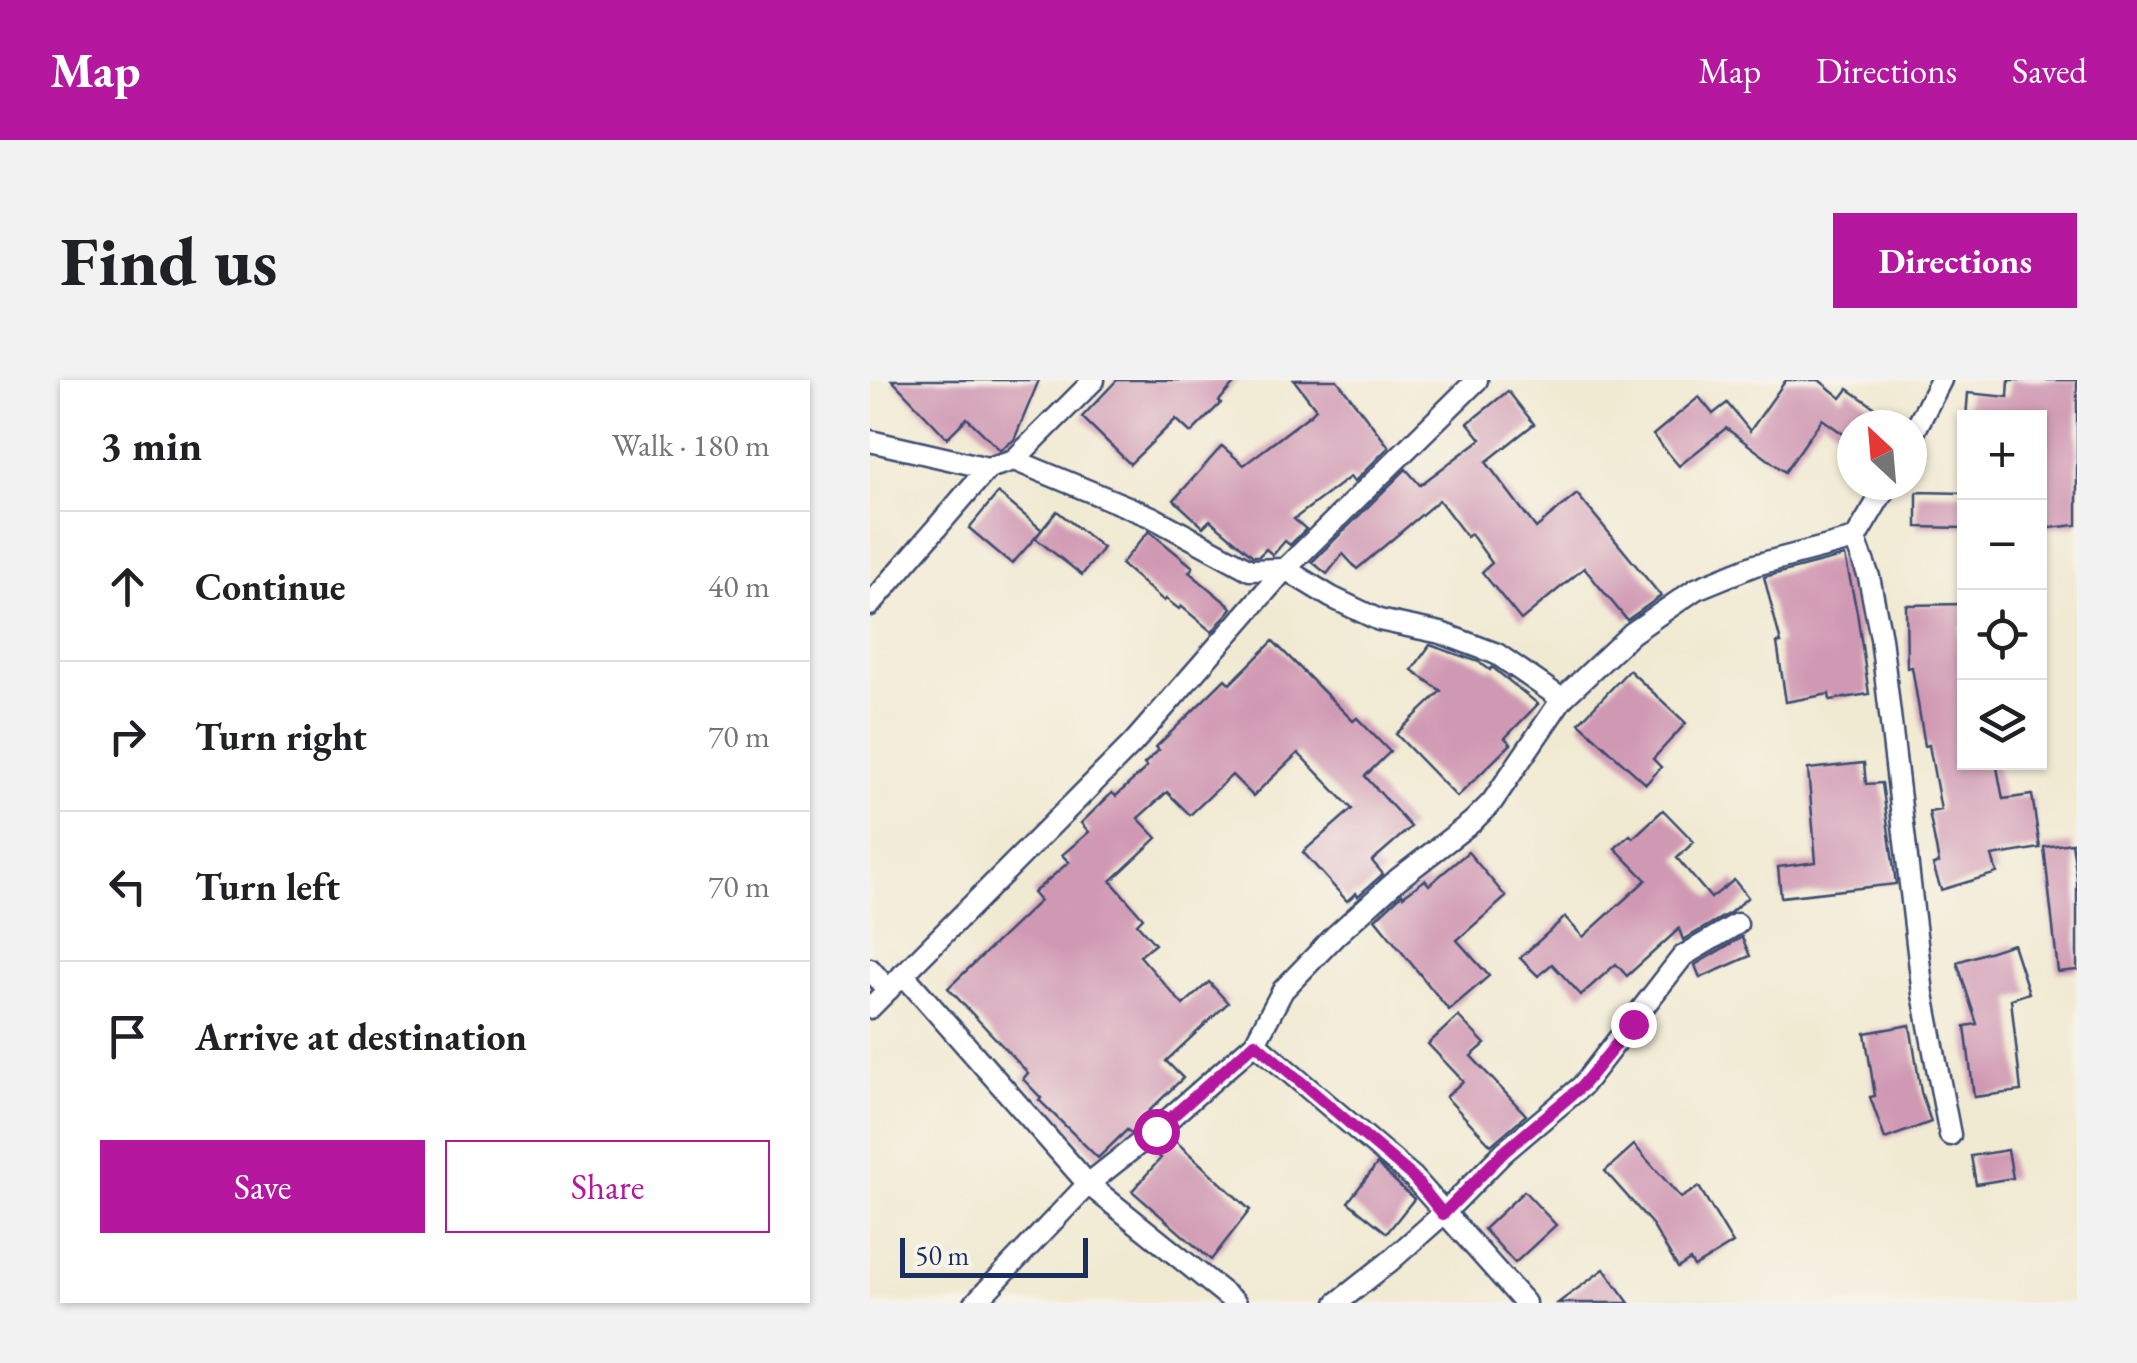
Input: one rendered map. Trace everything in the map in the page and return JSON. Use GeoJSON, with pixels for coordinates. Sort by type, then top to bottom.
{"type":"FeatureCollection","features":[{"type":"Feature","properties":{"kind":"street"},"geometry":{"type":"LineString","coordinates":[[870,441],[988,468],[1014,460],[1094,380]]}},
{"type":"Feature","properties":{"kind":"street"},"geometry":{"type":"LineString","coordinates":[[870,1008],[1133,744],[1285,570],[1476,380]]}},
{"type":"Feature","properties":{"kind":"street"},"geometry":{"type":"LineString","coordinates":[[1925,410],[1941,380]]}},
{"type":"Feature","properties":{"kind":"street"},"geometry":{"type":"LineString","coordinates":[[1014,460],[1152,516],[1250,570],[1285,570],[1330,598],[1378,620],[1441,633],[1497,654],[1562,699]]}},
{"type":"Feature","properties":{"kind":"street"},"geometry":{"type":"LineString","coordinates":[[870,605],[988,468]]}},
{"type":"Feature","properties":{"kind":"street"},"geometry":{"type":"LineString","coordinates":[[975,1303],[1088,1184],[1156,1131],[1255,1043],[1283,990],[1335,936],[1398,880],[1451,842],[1492,802],[1562,699],[1632,633],[1696,589],[1755,565],[1855,538],[1878,500]]}},
{"type":"Feature","properties":{"kind":"street"},"geometry":{"type":"LineString","coordinates":[[1855,538],[1869,578],[1881,638],[1923,994],[1950,1134]]}},
{"type":"Feature","properties":{"kind":"street"},"geometry":{"type":"LineString","coordinates":[[1337,1303],[1443,1214],[1504,1152],[1582,1086],[1682,956],[1737,924]]}},
{"type":"Feature","properties":{"kind":"street"},"geometry":{"type":"LineString","coordinates":[[870,970],[888,990]]}},
{"type":"Feature","properties":{"kind":"street"},"geometry":{"type":"LineString","coordinates":[[903,974],[1088,1184],[1236,1303]]}},
{"type":"Feature","properties":{"kind":"street"},"geometry":{"type":"LineString","coordinates":[[1255,1043],[1413,1177],[1525,1303]]}},
{"type":"Feature","properties":{"kind":"building"},"geometry":{"type":"Polygon","coordinates":[[[892,380],[1039,380],[1014,440],[1000,450],[967,418],[947,438],[892,380]]]}},
{"type":"Feature","properties":{"kind":"building"},"geometry":{"type":"Polygon","coordinates":[[[1117,380],[1237,380],[1191,433],[1176,419],[1130,464],[1082,417],[1117,380]]]}},
{"type":"Feature","properties":{"kind":"building"},"geometry":{"type":"Polygon","coordinates":[[[1294,380],[1337,380],[1389,447],[1354,482],[1350,477],[1294,519],[1306,529],[1290,545],[1285,541],[1273,555],[1266,549],[1253,556],[1210,520],[1203,527],[1174,500],[1222,446],[1244,465],[1316,409],[1294,380]]]}},
{"type":"Feature","properties":{"kind":"building"},"geometry":{"type":"Polygon","coordinates":[[[1786,380],[1819,380],[1841,398],[1848,389],[1878,410],[1837,410],[1837,430],[1822,419],[1785,472],[1726,428],[1679,466],[1653,435],[1699,397],[1713,414],[1727,403],[1750,431],[1786,380]]]}},
{"type":"Feature","properties":{"kind":"building"},"geometry":{"type":"Polygon","coordinates":[[[2009,380],[2077,380],[2077,525],[2047,528],[2047,410],[1967,410],[1968,393],[2008,397],[2009,380]]]}},
{"type":"Feature","properties":{"kind":"building"},"geometry":{"type":"Polygon","coordinates":[[[1508,391],[1534,424],[1486,462],[1536,528],[1577,494],[1661,596],[1627,620],[1584,568],[1521,620],[1482,572],[1492,563],[1439,500],[1357,569],[1343,554],[1327,574],[1312,562],[1406,469],[1420,485],[1481,439],[1468,423],[1508,391]]]}},
{"type":"Feature","properties":{"kind":"building"},"geometry":{"type":"Polygon","coordinates":[[[1927,492],[1957,493],[1957,528],[1917,527],[1917,500],[1927,500],[1927,492]]]}},
{"type":"Feature","properties":{"kind":"building"},"geometry":{"type":"Polygon","coordinates":[[[998,493],[1042,530],[1012,564],[969,528],[998,493]]]}},
{"type":"Feature","properties":{"kind":"building"},"geometry":{"type":"Polygon","coordinates":[[[1057,511],[1103,548],[1082,575],[1035,538],[1057,511]]]}},
{"type":"Feature","properties":{"kind":"building"},"geometry":{"type":"Polygon","coordinates":[[[1149,531],[1193,567],[1189,572],[1232,608],[1212,632],[1181,606],[1179,609],[1164,601],[1121,564],[1149,531]]]}},
{"type":"Feature","properties":{"kind":"building"},"geometry":{"type":"Polygon","coordinates":[[[1845,556],[1869,694],[1830,700],[1829,694],[1786,702],[1777,643],[1781,643],[1764,577],[1845,556]]]}},
{"type":"Feature","properties":{"kind":"building"},"geometry":{"type":"Polygon","coordinates":[[[1957,604],[1957,770],[1998,770],[2003,799],[2032,795],[2040,848],[1992,856],[1997,873],[1941,890],[1933,865],[1939,863],[1929,812],[1941,810],[1912,667],[1907,668],[1906,605],[1957,604]]]}},
{"type":"Feature","properties":{"kind":"building"},"geometry":{"type":"Polygon","coordinates":[[[1273,641],[1390,752],[1365,776],[1411,827],[1372,861],[1383,874],[1347,901],[1303,852],[1352,809],[1298,753],[1253,796],[1232,775],[1190,815],[1167,792],[1138,818],[1157,838],[1111,881],[1143,918],[1137,924],[1155,944],[1140,956],[1183,1005],[1209,982],[1228,1003],[1166,1061],[1183,1078],[1145,1115],[1149,1118],[1131,1133],[1127,1130],[1098,1158],[1039,1100],[1023,1079],[1028,1073],[948,988],[1040,901],[1033,893],[1069,862],[1062,855],[1089,832],[1081,823],[1147,767],[1144,764],[1159,750],[1156,747],[1225,679],[1230,684],[1273,641]]]}},
{"type":"Feature","properties":{"kind":"building"},"geometry":{"type":"Polygon","coordinates":[[[1430,645],[1479,662],[1490,670],[1492,667],[1538,704],[1505,738],[1511,744],[1457,797],[1396,734],[1441,691],[1412,670],[1430,645]]]}},
{"type":"Feature","properties":{"kind":"building"},"geometry":{"type":"Polygon","coordinates":[[[1629,670],[1686,723],[1653,759],[1661,767],[1646,784],[1579,723],[1629,670]]]}},
{"type":"Feature","properties":{"kind":"building"},"geometry":{"type":"Polygon","coordinates":[[[1864,763],[1866,784],[1882,783],[1896,884],[1781,897],[1778,867],[1816,862],[1808,769],[1864,763]]]}},
{"type":"Feature","properties":{"kind":"building"},"geometry":{"type":"Polygon","coordinates":[[[1663,810],[1694,842],[1677,858],[1711,898],[1734,880],[1748,897],[1731,912],[1683,940],[1679,929],[1627,976],[1616,964],[1581,995],[1552,964],[1538,976],[1520,958],[1565,917],[1583,937],[1646,880],[1615,848],[1630,835],[1633,838],[1663,810]]]}},
{"type":"Feature","properties":{"kind":"building"},"geometry":{"type":"Polygon","coordinates":[[[2072,843],[2077,878],[2077,970],[2058,972],[2044,847],[2072,843]]]}},
{"type":"Feature","properties":{"kind":"building"},"geometry":{"type":"Polygon","coordinates":[[[1468,852],[1506,897],[1457,940],[1489,976],[1449,1010],[1375,919],[1402,894],[1425,880],[1429,885],[1468,852]]]}},
{"type":"Feature","properties":{"kind":"building"},"geometry":{"type":"Polygon","coordinates":[[[1742,937],[1750,956],[1700,978],[1695,965],[1742,937]]]}},
{"type":"Feature","properties":{"kind":"building"},"geometry":{"type":"Polygon","coordinates":[[[2013,944],[2029,993],[2011,999],[2021,1091],[1974,1097],[1965,1026],[1977,1024],[1957,962],[2013,944]]]}},
{"type":"Feature","properties":{"kind":"building"},"geometry":{"type":"Polygon","coordinates":[[[1458,1016],[1485,1044],[1471,1056],[1526,1115],[1491,1145],[1446,1097],[1463,1081],[1428,1044],[1458,1016]]]}},
{"type":"Feature","properties":{"kind":"building"},"geometry":{"type":"Polygon","coordinates":[[[1910,1025],[1921,1092],[1931,1122],[1885,1139],[1870,1097],[1875,1096],[1865,1033],[1910,1025]]]}},
{"type":"Feature","properties":{"kind":"building"},"geometry":{"type":"Polygon","coordinates":[[[1170,1136],[1250,1210],[1211,1260],[1132,1191],[1161,1158],[1152,1151],[1170,1136]]]}},
{"type":"Feature","properties":{"kind":"building"},"geometry":{"type":"Polygon","coordinates":[[[1634,1145],[1681,1198],[1699,1187],[1733,1243],[1694,1267],[1690,1260],[1678,1268],[1651,1223],[1605,1171],[1634,1145]]]}},
{"type":"Feature","properties":{"kind":"building"},"geometry":{"type":"Polygon","coordinates":[[[2008,1150],[2013,1178],[1976,1184],[1971,1156],[2008,1150]]]}},
{"type":"Feature","properties":{"kind":"building"},"geometry":{"type":"Polygon","coordinates":[[[1377,1164],[1414,1199],[1387,1233],[1348,1202],[1377,1164]]]}},
{"type":"Feature","properties":{"kind":"building"},"geometry":{"type":"Polygon","coordinates":[[[1524,1191],[1556,1225],[1515,1263],[1484,1229],[1524,1191]]]}},
{"type":"Feature","properties":{"kind":"building"},"geometry":{"type":"Polygon","coordinates":[[[1604,1269],[1629,1303],[1558,1303],[1604,1269]]]}},
{"type":"Feature","properties":{"kind":"route"},"geometry":{"type":"LineString","coordinates":[[1156,1131],[1255,1043],[1413,1177],[1443,1214],[1504,1152],[1582,1086],[1633,1024]]}}]}
